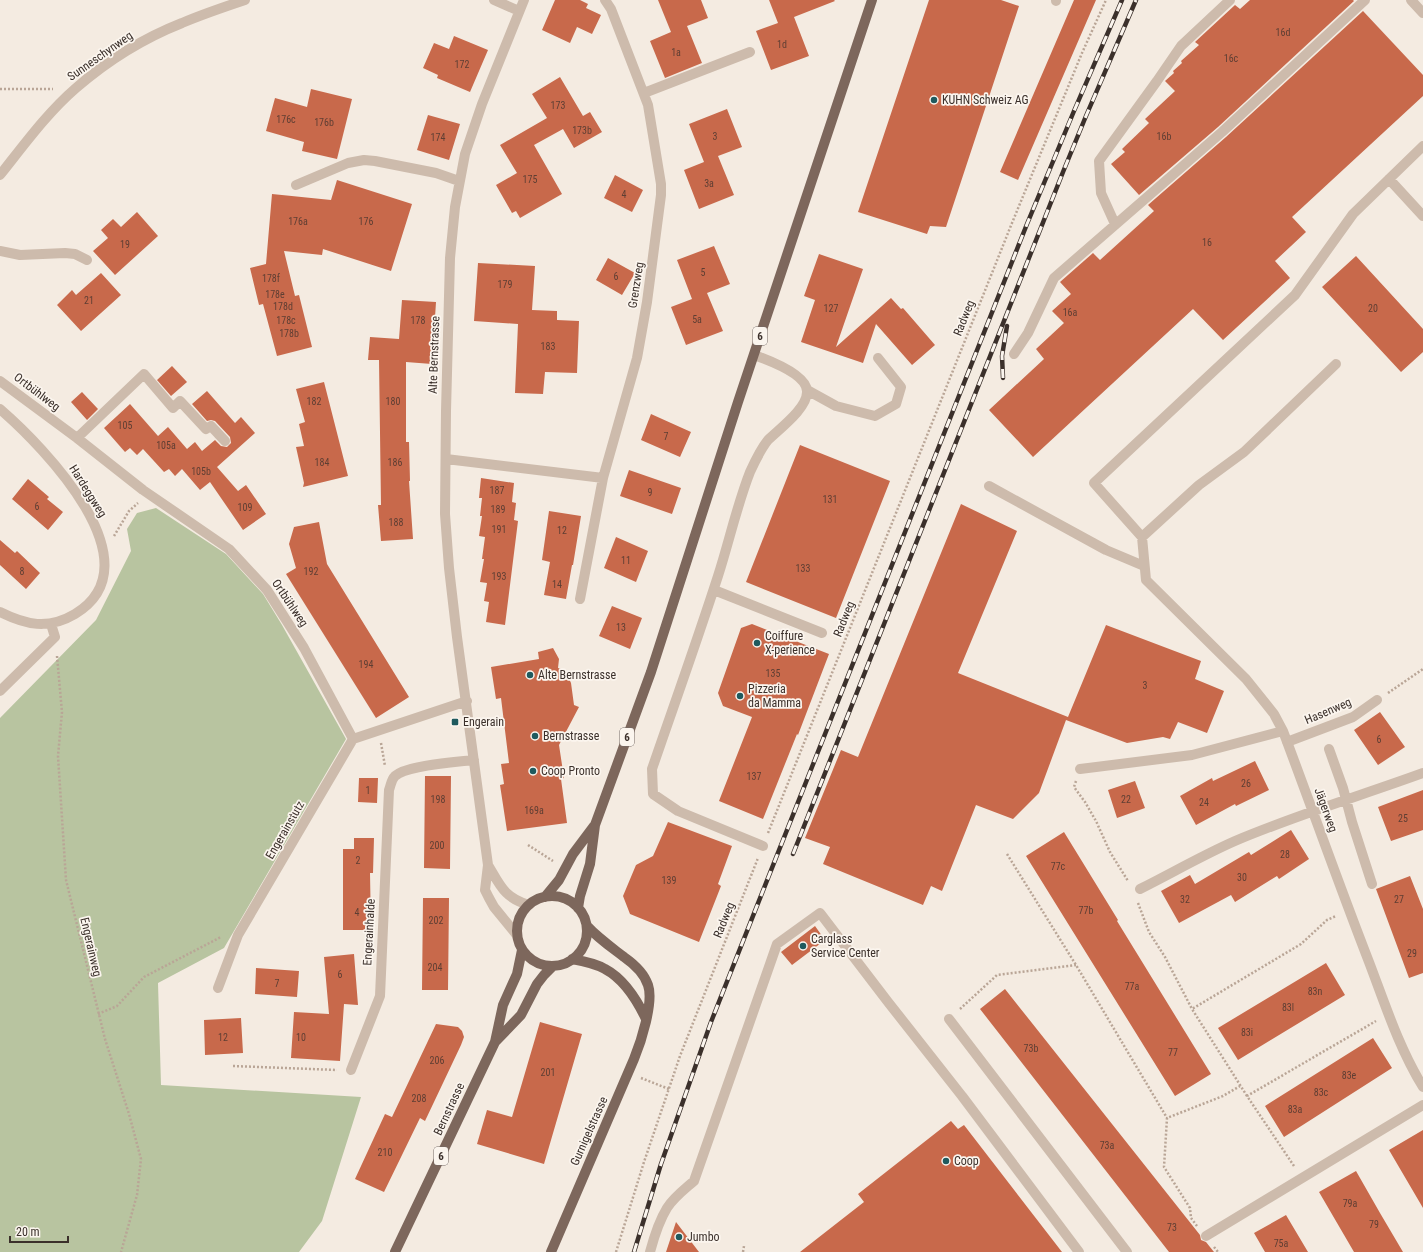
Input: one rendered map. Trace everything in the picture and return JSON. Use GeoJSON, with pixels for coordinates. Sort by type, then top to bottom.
{"type":"FeatureCollection","features":[{"type":"Feature","properties":{"kind":"main road","name":"6"},"geometry":{"type":"LineString","coordinates":[[578,908],[590,864],[595,825],[651,672],[872,0]]}},
{"type":"Feature","properties":{"kind":"main road","name":"6"},"geometry":{"type":"LineString","coordinates":[[545,897],[559,880],[573,854],[595,825]]}},
{"type":"Feature","properties":{"kind":"main road"},"geometry":{"type":"LineString","coordinates":[[545,897],[562,897],[573,903],[583,915],[587,926],[584,947],[572,959],[560,965],[548,966],[535,962],[522,950],[516,934],[519,919],[530,905],[545,897]]}},
{"type":"Feature","properties":{"kind":"main road","name":"Gurnigelstrasse"},"geometry":{"type":"LineString","coordinates":[[551,1252],[642,1040],[649,1004],[648,986],[636,967],[598,938],[587,926]]}},
{"type":"Feature","properties":{"kind":"main road","name":"Bernstrasse"},"geometry":{"type":"LineString","coordinates":[[396,1252],[495,1042],[503,1005],[516,974],[522,950]]}},
{"type":"Feature","properties":{"kind":"main road"},"geometry":{"type":"LineString","coordinates":[[572,959],[605,968],[615,976],[637,1001],[646,1019]]}},
{"type":"Feature","properties":{"kind":"main road","name":"Bernstrasse"},"geometry":{"type":"LineString","coordinates":[[495,1042],[521,1016],[537,984],[554,966]]}},
{"type":"Feature","properties":{"kind":"street","name":"Sunneschynweg"},"geometry":{"type":"LineString","coordinates":[[0,175],[45,120],[76,88],[108,64],[141,43],[181,23],[245,0]]}},
{"type":"Feature","properties":{"kind":"street"},"geometry":{"type":"LineString","coordinates":[[494,0],[519,11]]}},
{"type":"Feature","properties":{"kind":"street","name":"Alte Bernstrasse"},"geometry":{"type":"LineString","coordinates":[[516,934],[494,907],[486,890],[488,865],[467,701],[457,638],[449,561],[446,514],[446,459],[450,258],[459,181],[465,154],[473,130],[524,0]]}},
{"type":"Feature","properties":{"kind":"street","name":"Grenzweg"},"geometry":{"type":"LineString","coordinates":[[580,599],[603,478],[637,358],[661,207],[661,184],[648,105],[611,9],[605,0]]}},
{"type":"Feature","properties":{"kind":"street"},"geometry":{"type":"LineString","coordinates":[[1115,224],[1101,193],[1099,161],[1181,46],[1230,0]]}},
{"type":"Feature","properties":{"kind":"street"},"geometry":{"type":"LineString","coordinates":[[1014,354],[1028,333],[1054,278],[1222,132],[1365,0]]}},
{"type":"Feature","properties":{"kind":"street"},"geometry":{"type":"LineString","coordinates":[[1411,0],[1423,13]]}},
{"type":"Feature","properties":{"kind":"street"},"geometry":{"type":"LineString","coordinates":[[644,93],[750,52]]}},
{"type":"Feature","properties":{"kind":"street"},"geometry":{"type":"LineString","coordinates":[[989,486],[1106,550],[1144,566],[1142,537],[1094,483],[1295,295],[1353,214],[1423,146]]}},
{"type":"Feature","properties":{"kind":"street"},"geometry":{"type":"LineString","coordinates":[[296,185],[348,163],[364,160],[436,173],[459,181]]}},
{"type":"Feature","properties":{"kind":"street"},"geometry":{"type":"LineString","coordinates":[[1389,179],[1423,216]]}},
{"type":"Feature","properties":{"kind":"street"},"geometry":{"type":"LineString","coordinates":[[0,251],[20,255],[75,254],[87,260]]}},
{"type":"Feature","properties":{"kind":"street"},"geometry":{"type":"LineString","coordinates":[[754,355],[775,362],[798,377],[805,384],[807,390],[805,399],[795,415],[768,441],[756,458],[747,481],[714,590],[652,769],[653,794],[678,811],[763,846]]}},
{"type":"Feature","properties":{"kind":"street"},"geometry":{"type":"LineString","coordinates":[[807,390],[836,406],[875,416],[896,404],[901,387],[878,358]]}},
{"type":"Feature","properties":{"kind":"street"},"geometry":{"type":"LineString","coordinates":[[1142,537],[1199,485],[1244,452],[1336,364]]}},
{"type":"Feature","properties":{"kind":"street"},"geometry":{"type":"LineString","coordinates":[[77,438],[144,374],[173,408],[180,401],[206,429],[211,426],[226,442]]}},
{"type":"Feature","properties":{"kind":"street","name":"Ortbühlweg"},"geometry":{"type":"LineString","coordinates":[[0,381],[77,438],[143,490],[229,549],[267,590],[304,648],[353,739]]}},
{"type":"Feature","properties":{"kind":"street","name":"Hardeggweg"},"geometry":{"type":"LineString","coordinates":[[0,409],[33,440],[57,467],[90,515],[104,551],[104,574],[102,584],[93,599],[81,611],[68,619],[51,624],[39,625],[27,623],[0,612]]}},
{"type":"Feature","properties":{"kind":"street"},"geometry":{"type":"LineString","coordinates":[[446,459],[603,478]]}},
{"type":"Feature","properties":{"kind":"street","name":"Jägerweg"},"geometry":{"type":"LineString","coordinates":[[1144,566],[1146,580],[1246,679],[1274,714],[1283,731],[1349,911],[1400,1044],[1423,1087]]}},
{"type":"Feature","properties":{"kind":"street"},"geometry":{"type":"LineString","coordinates":[[714,590],[822,633]]}},
{"type":"Feature","properties":{"kind":"street"},"geometry":{"type":"LineString","coordinates":[[0,691],[55,637],[51,624]]}},
{"type":"Feature","properties":{"kind":"street","name":"Hasenweg"},"geometry":{"type":"LineString","coordinates":[[1287,742],[1353,717],[1378,700]]}},
{"type":"Feature","properties":{"kind":"street"},"geometry":{"type":"LineString","coordinates":[[353,739],[467,701]]}},
{"type":"Feature","properties":{"kind":"street"},"geometry":{"type":"LineString","coordinates":[[1080,769],[1192,755],[1283,731]]}},
{"type":"Feature","properties":{"kind":"street","name":"Engerainstutz"},"geometry":{"type":"LineString","coordinates":[[241,931],[353,739]]}},
{"type":"Feature","properties":{"kind":"street"},"geometry":{"type":"LineString","coordinates":[[1329,749],[1347,800],[1352,822],[1372,884]]}},
{"type":"Feature","properties":{"kind":"street","name":"Engerainhalde"},"geometry":{"type":"LineString","coordinates":[[351,1070],[380,996],[389,790],[392,781],[396,775],[404,771],[424,766],[474,760]]}},
{"type":"Feature","properties":{"kind":"street"},"geometry":{"type":"LineString","coordinates":[[1137,890],[1234,842],[1312,811],[1423,773]]}},
{"type":"Feature","properties":{"kind":"street","name":"Alte Bernstrasse"},"geometry":{"type":"LineString","coordinates":[[488,865],[508,896],[520,903],[530,905]]}},
{"type":"Feature","properties":{"kind":"street"},"geometry":{"type":"LineString","coordinates":[[650,1252],[659,1226],[668,1208],[680,1193],[694,1181],[777,944],[820,913],[962,1096],[1079,1252]]}},
{"type":"Feature","properties":{"kind":"street"},"geometry":{"type":"LineString","coordinates":[[218,988],[241,931]]}},
{"type":"Feature","properties":{"kind":"street"},"geometry":{"type":"LineString","coordinates":[[949,1019],[1127,1252]]}},
{"type":"Feature","properties":{"kind":"street"},"geometry":{"type":"LineString","coordinates":[[1206,1236],[1423,1105]]}},
{"type":"Feature","properties":{"kind":"path","name":"Radweg"},"geometry":{"type":"LineString","coordinates":[[616,1252],[644,1162],[691,1025],[1018,208],[1079,60],[1106,0]]}},
{"type":"Feature","properties":{"kind":"path"},"geometry":{"type":"LineString","coordinates":[[0,89],[76,88]]}},
{"type":"Feature","properties":{"kind":"path"},"geometry":{"type":"LineString","coordinates":[[104,551],[129,511],[138,503],[143,502]]}},
{"type":"Feature","properties":{"kind":"path","name":"Engerainweg"},"geometry":{"type":"LineString","coordinates":[[55,637],[62,712],[58,756],[66,880],[98,1014],[129,1114],[141,1159],[137,1195],[120,1252]]}},
{"type":"Feature","properties":{"kind":"path"},"geometry":{"type":"LineString","coordinates":[[1378,700],[1423,669]]}},
{"type":"Feature","properties":{"kind":"path"},"geometry":{"type":"LineString","coordinates":[[379,731],[389,790]]}},
{"type":"Feature","properties":{"kind":"path"},"geometry":{"type":"LineString","coordinates":[[1080,769],[1074,787],[1096,821],[1110,852],[1137,890],[1149,932],[1165,957],[1192,1010],[1240,1086],[1302,1178]]}},
{"type":"Feature","properties":{"kind":"path"},"geometry":{"type":"LineString","coordinates":[[528,845],[555,863]]}},
{"type":"Feature","properties":{"kind":"path"},"geometry":{"type":"LineString","coordinates":[[1007,854],[1076,965],[1167,1118],[1164,1167],[1190,1208],[1191,1218],[1218,1252]]}},
{"type":"Feature","properties":{"kind":"path"},"geometry":{"type":"LineString","coordinates":[[1192,1010],[1301,944],[1327,920],[1349,911]]}},
{"type":"Feature","properties":{"kind":"path"},"geometry":{"type":"LineString","coordinates":[[98,1014],[117,1006],[144,977],[206,944],[241,931]]}},
{"type":"Feature","properties":{"kind":"path"},"geometry":{"type":"LineString","coordinates":[[949,1019],[997,975],[1076,965]]}},
{"type":"Feature","properties":{"kind":"path"},"geometry":{"type":"LineString","coordinates":[[1247,1096],[1389,1014]]}},
{"type":"Feature","properties":{"kind":"path"},"geometry":{"type":"LineString","coordinates":[[233,1066],[351,1070]]}},
{"type":"Feature","properties":{"kind":"path"},"geometry":{"type":"LineString","coordinates":[[628,1073],[669,1088]]}},
{"type":"Feature","properties":{"kind":"path"},"geometry":{"type":"LineString","coordinates":[[1167,1118],[1223,1096],[1240,1086]]}},
{"type":"Feature","properties":{"kind":"path"},"geometry":{"type":"LineString","coordinates":[[743,1252],[744,1246]]}},
{"type":"Feature","properties":{"kind":"green space"},"geometry":{"type":"Polygon","coordinates":[[[156,508],[226,554],[263,594],[346,739],[224,948],[158,983],[161,1085],[361,1097],[322,1221],[299,1252],[0,1252],[0,718],[96,620],[131,551],[127,529],[137,513],[156,508]]]}},
{"type":"Feature","properties":{"kind":"building"},"geometry":{"type":"Polygon","coordinates":[[[555,0],[580,0],[588,4],[586,8],[601,15],[592,34],[577,27],[570,43],[542,30],[555,0]]]}},
{"type":"Feature","properties":{"kind":"building"},"geometry":{"type":"Polygon","coordinates":[[[658,0],[701,0],[708,18],[687,26],[702,63],[665,78],[650,41],[671,32],[658,0]]]}},
{"type":"Feature","properties":{"kind":"building"},"geometry":{"type":"Polygon","coordinates":[[[769,0],[835,1],[794,17],[809,56],[771,70],[756,31],[778,23],[769,0]]]}},
{"type":"Feature","properties":{"kind":"building","name":"KUHN Schweiz AG"},"geometry":{"type":"Polygon","coordinates":[[[929,0],[1001,0],[1019,6],[946,227],[930,226],[927,234],[858,212],[929,0]]]}},
{"type":"Feature","properties":{"kind":"building"},"geometry":{"type":"Polygon","coordinates":[[[1074,0],[1096,0],[1018,180],[1000,172],[1074,0]]]}},
{"type":"Feature","properties":{"kind":"building"},"geometry":{"type":"Polygon","coordinates":[[[1250,0],[1354,1],[1218,127],[1139,195],[1111,164],[1125,152],[1122,149],[1149,123],[1145,119],[1175,91],[1165,81],[1182,63],[1181,61],[1199,45],[1195,42],[1235,5],[1240,9],[1250,0]]]}},
{"type":"Feature","properties":{"kind":"building"},"geometry":{"type":"Polygon","coordinates":[[[1363,11],[1423,75],[1423,96],[1292,217],[1306,232],[1275,261],[1290,278],[1223,340],[1193,309],[1033,457],[989,410],[1044,359],[1036,349],[1064,323],[1052,311],[1071,294],[1060,282],[1093,253],[1100,260],[1154,211],[1148,205],[1226,137],[1363,11]]]}},
{"type":"Feature","properties":{"kind":"building"},"geometry":{"type":"Polygon","coordinates":[[[454,36],[488,50],[470,92],[437,78],[438,75],[423,68],[434,43],[449,49],[454,36]]]}},
{"type":"Feature","properties":{"kind":"building"},"geometry":{"type":"Polygon","coordinates":[[[560,77],[583,116],[590,112],[602,132],[574,148],[563,129],[534,145],[562,194],[520,218],[516,211],[512,213],[496,185],[517,173],[500,145],[547,118],[532,94],[560,77]]]}},
{"type":"Feature","properties":{"kind":"building"},"geometry":{"type":"Polygon","coordinates":[[[311,89],[352,99],[337,159],[302,151],[304,142],[266,131],[275,98],[307,107],[311,89]]]}},
{"type":"Feature","properties":{"kind":"building"},"geometry":{"type":"Polygon","coordinates":[[[727,109],[742,147],[718,156],[734,195],[699,209],[684,170],[704,162],[689,124],[727,109]]]}},
{"type":"Feature","properties":{"kind":"building"},"geometry":{"type":"Polygon","coordinates":[[[428,115],[460,124],[449,160],[417,150],[428,115]]]}},
{"type":"Feature","properties":{"kind":"building"},"geometry":{"type":"Polygon","coordinates":[[[615,175],[643,190],[632,212],[604,198],[615,175]]]}},
{"type":"Feature","properties":{"kind":"building"},"geometry":{"type":"Polygon","coordinates":[[[337,180],[412,204],[391,271],[323,249],[322,255],[284,251],[295,296],[299,295],[312,347],[277,356],[263,304],[259,305],[250,268],[266,264],[272,194],[331,200],[337,180]]]}},
{"type":"Feature","properties":{"kind":"building"},"geometry":{"type":"Polygon","coordinates":[[[137,212],[158,236],[115,275],[93,251],[108,238],[101,230],[113,219],[121,227],[137,212]]]}},
{"type":"Feature","properties":{"kind":"building"},"geometry":{"type":"Polygon","coordinates":[[[714,246],[730,284],[707,293],[723,331],[686,345],[671,307],[692,299],[677,260],[714,246]]]}},
{"type":"Feature","properties":{"kind":"building"},"geometry":{"type":"Polygon","coordinates":[[[819,254],[863,269],[836,347],[891,298],[901,309],[903,308],[935,345],[912,365],[876,324],[863,363],[801,342],[815,300],[804,296],[819,254]]]}},
{"type":"Feature","properties":{"kind":"building"},"geometry":{"type":"Polygon","coordinates":[[[1356,256],[1423,329],[1423,352],[1401,372],[1322,287],[1356,256]]]}},
{"type":"Feature","properties":{"kind":"building"},"geometry":{"type":"Polygon","coordinates":[[[608,258],[635,273],[622,295],[596,280],[608,258]]]}},
{"type":"Feature","properties":{"kind":"building"},"geometry":{"type":"Polygon","coordinates":[[[478,263],[535,266],[532,310],[557,311],[557,320],[579,321],[577,373],[545,372],[543,394],[515,393],[518,324],[474,321],[478,263]]]}},
{"type":"Feature","properties":{"kind":"building"},"geometry":{"type":"Polygon","coordinates":[[[101,273],[121,295],[81,331],[57,305],[72,290],[76,295],[101,273]]]}},
{"type":"Feature","properties":{"kind":"building"},"geometry":{"type":"Polygon","coordinates":[[[402,300],[436,302],[432,364],[406,362],[406,442],[409,442],[409,481],[413,539],[381,541],[378,505],[381,505],[379,360],[368,360],[370,337],[399,339],[402,300]]]}},
{"type":"Feature","properties":{"kind":"building"},"geometry":{"type":"Polygon","coordinates":[[[172,366],[187,382],[171,396],[157,380],[172,366]]]}},
{"type":"Feature","properties":{"kind":"building"},"geometry":{"type":"Polygon","coordinates":[[[324,382],[348,476],[303,487],[304,483],[296,447],[304,446],[299,424],[305,422],[296,389],[324,382]]]}},
{"type":"Feature","properties":{"kind":"building"},"geometry":{"type":"Polygon","coordinates":[[[207,391],[235,423],[241,417],[255,433],[217,467],[238,491],[246,485],[266,514],[243,530],[210,482],[200,490],[182,469],[175,476],[169,469],[164,472],[143,449],[137,455],[130,448],[125,452],[104,428],[130,404],[158,436],[168,427],[187,449],[195,442],[202,451],[215,440],[221,446],[227,447],[231,443],[230,437],[215,421],[207,421],[192,404],[207,391]]]}},
{"type":"Feature","properties":{"kind":"building"},"geometry":{"type":"Polygon","coordinates":[[[82,392],[98,409],[87,420],[71,402],[82,392]]]}},
{"type":"Feature","properties":{"kind":"building"},"geometry":{"type":"Polygon","coordinates":[[[651,414],[691,432],[680,457],[641,440],[651,414]]]}},
{"type":"Feature","properties":{"kind":"building"},"geometry":{"type":"Polygon","coordinates":[[[800,445],[890,481],[836,618],[746,582],[800,445]]]}},
{"type":"Feature","properties":{"kind":"building"},"geometry":{"type":"Polygon","coordinates":[[[629,470],[681,488],[672,514],[620,496],[629,470]]]}},
{"type":"Feature","properties":{"kind":"building"},"geometry":{"type":"Polygon","coordinates":[[[481,478],[514,483],[512,502],[516,503],[514,520],[518,521],[505,625],[486,622],[489,602],[484,601],[487,583],[480,582],[484,559],[482,559],[485,537],[479,536],[482,516],[480,516],[482,498],[479,498],[481,478]]]}},
{"type":"Feature","properties":{"kind":"building"},"geometry":{"type":"Polygon","coordinates":[[[28,479],[49,497],[47,499],[63,512],[48,530],[12,499],[28,479]]]}},
{"type":"Feature","properties":{"kind":"building"},"geometry":{"type":"Polygon","coordinates":[[[961,504],[1017,531],[958,673],[1068,717],[1106,625],[1201,661],[1195,679],[1224,691],[1207,733],[1178,722],[1170,739],[1163,737],[1127,743],[1066,720],[1039,793],[1013,819],[976,805],[942,891],[931,886],[923,905],[823,864],[830,847],[805,838],[841,750],[858,757],[961,504]]]}},
{"type":"Feature","properties":{"kind":"building"},"geometry":{"type":"Polygon","coordinates":[[[549,511],[581,516],[566,599],[544,595],[550,562],[542,560],[549,511]]]}},
{"type":"Feature","properties":{"kind":"building"},"geometry":{"type":"Polygon","coordinates":[[[319,522],[327,564],[409,697],[376,718],[286,574],[296,568],[289,544],[294,527],[319,522]]]}},
{"type":"Feature","properties":{"kind":"building"},"geometry":{"type":"Polygon","coordinates":[[[616,537],[648,551],[636,582],[604,568],[616,537]]]}},
{"type":"Feature","properties":{"kind":"building"},"geometry":{"type":"Polygon","coordinates":[[[0,540],[15,553],[17,551],[40,573],[26,589],[0,565],[0,540]]]}},
{"type":"Feature","properties":{"kind":"building"},"geometry":{"type":"Polygon","coordinates":[[[612,606],[642,618],[630,649],[599,636],[612,606]]]}},
{"type":"Feature","properties":{"kind":"building"},"geometry":{"type":"Polygon","coordinates":[[[752,624],[829,654],[798,735],[797,734],[763,819],[719,801],[752,717],[723,706],[718,693],[741,628],[752,624]]]}},
{"type":"Feature","properties":{"kind":"building"},"geometry":{"type":"Polygon","coordinates":[[[553,648],[559,659],[558,668],[565,670],[571,683],[574,705],[579,707],[559,745],[564,778],[561,779],[567,823],[507,831],[500,785],[504,784],[501,764],[509,763],[501,698],[496,699],[491,667],[539,659],[538,652],[553,648]]]}},
{"type":"Feature","properties":{"kind":"building"},"geometry":{"type":"Polygon","coordinates":[[[1380,712],[1405,747],[1378,765],[1354,730],[1380,712]]]}},
{"type":"Feature","properties":{"kind":"building"},"geometry":{"type":"Polygon","coordinates":[[[1255,761],[1269,790],[1236,806],[1235,804],[1196,825],[1180,796],[1212,778],[1213,781],[1255,761]]]}},
{"type":"Feature","properties":{"kind":"building"},"geometry":{"type":"Polygon","coordinates":[[[425,776],[451,776],[450,869],[424,868],[425,776]]]}},
{"type":"Feature","properties":{"kind":"building"},"geometry":{"type":"Polygon","coordinates":[[[359,778],[378,778],[377,803],[358,802],[359,778]]]}},
{"type":"Feature","properties":{"kind":"building"},"geometry":{"type":"Polygon","coordinates":[[[1135,781],[1145,808],[1117,818],[1108,790],[1135,781]]]}},
{"type":"Feature","properties":{"kind":"building"},"geometry":{"type":"Polygon","coordinates":[[[1423,790],[1423,830],[1391,841],[1378,807],[1423,790]]]}},
{"type":"Feature","properties":{"kind":"building"},"geometry":{"type":"Polygon","coordinates":[[[668,822],[732,846],[718,884],[721,886],[699,942],[630,914],[623,896],[636,865],[653,856],[668,822]]]}},
{"type":"Feature","properties":{"kind":"building"},"geometry":{"type":"Polygon","coordinates":[[[1291,830],[1309,859],[1279,879],[1277,876],[1235,902],[1231,895],[1179,923],[1161,891],[1190,875],[1195,884],[1249,852],[1251,855],[1291,830]]]}},
{"type":"Feature","properties":{"kind":"building"},"geometry":{"type":"Polygon","coordinates":[[[1064,832],[1211,1074],[1175,1096],[1026,856],[1064,832]]]}},
{"type":"Feature","properties":{"kind":"building"},"geometry":{"type":"Polygon","coordinates":[[[354,838],[374,838],[373,873],[370,873],[371,930],[343,930],[343,849],[354,849],[354,838]]]}},
{"type":"Feature","properties":{"kind":"building"},"geometry":{"type":"Polygon","coordinates":[[[1410,876],[1423,909],[1423,973],[1409,978],[1376,889],[1410,876]]]}},
{"type":"Feature","properties":{"kind":"building"},"geometry":{"type":"Polygon","coordinates":[[[423,898],[449,898],[448,990],[422,990],[423,898]]]}},
{"type":"Feature","properties":{"kind":"building","name":"Carglass Service Center"},"geometry":{"type":"Polygon","coordinates":[[[815,926],[825,940],[792,965],[781,952],[815,926]]]}},
{"type":"Feature","properties":{"kind":"building"},"geometry":{"type":"Polygon","coordinates":[[[354,954],[358,1005],[344,1004],[340,1061],[291,1058],[294,1012],[329,1014],[324,957],[354,954]]]}},
{"type":"Feature","properties":{"kind":"building"},"geometry":{"type":"Polygon","coordinates":[[[1326,963],[1345,995],[1238,1060],[1218,1028],[1326,963]]]}},
{"type":"Feature","properties":{"kind":"building"},"geometry":{"type":"Polygon","coordinates":[[[256,968],[299,971],[297,997],[255,994],[256,968]]]}},
{"type":"Feature","properties":{"kind":"building"},"geometry":{"type":"Polygon","coordinates":[[[1005,989],[1200,1235],[1201,1240],[1206,1242],[1214,1252],[1169,1252],[980,1009],[1005,989]]]}},
{"type":"Feature","properties":{"kind":"building"},"geometry":{"type":"Polygon","coordinates":[[[241,1018],[243,1053],[205,1055],[204,1020],[241,1018]]]}},
{"type":"Feature","properties":{"kind":"building"},"geometry":{"type":"Polygon","coordinates":[[[540,1022],[582,1034],[544,1164],[477,1144],[487,1110],[512,1117],[540,1022]]]}},
{"type":"Feature","properties":{"kind":"building"},"geometry":{"type":"Polygon","coordinates":[[[436,1024],[458,1027],[462,1031],[464,1037],[425,1121],[420,1118],[384,1192],[355,1179],[385,1114],[392,1117],[436,1024]]]}},
{"type":"Feature","properties":{"kind":"building"},"geometry":{"type":"Polygon","coordinates":[[[1373,1038],[1392,1068],[1284,1137],[1265,1106],[1373,1038]]]}},
{"type":"Feature","properties":{"kind":"building","name":"Coop"},"geometry":{"type":"Polygon","coordinates":[[[951,1121],[958,1129],[964,1125],[1062,1252],[800,1252],[864,1202],[858,1194],[951,1121]]]}},
{"type":"Feature","properties":{"kind":"building"},"geometry":{"type":"Polygon","coordinates":[[[1423,1130],[1423,1208],[1389,1150],[1423,1130]]]}},
{"type":"Feature","properties":{"kind":"building"},"geometry":{"type":"Polygon","coordinates":[[[1356,1171],[1403,1252],[1354,1252],[1319,1192],[1356,1171]]]}},
{"type":"Feature","properties":{"kind":"building"},"geometry":{"type":"Polygon","coordinates":[[[1286,1215],[1308,1252],[1265,1252],[1254,1233],[1286,1215]]]}},
{"type":"Feature","properties":{"kind":"building","name":"Jumbo"},"geometry":{"type":"Polygon","coordinates":[[[676,1222],[699,1252],[666,1252],[676,1222]]]}},
{"type":"Feature","properties":{"kind":"railway"},"geometry":{"type":"LineString","coordinates":[[634,1252],[661,1164],[711,1022],[1027,224],[1122,0]]}},
{"type":"Feature","properties":{"kind":"railway"},"geometry":{"type":"LineString","coordinates":[[793,854],[1063,172],[1136,0]]}},
{"type":"Feature","properties":{"kind":"railway"},"geometry":{"type":"LineString","coordinates":[[1003,378],[1002,356],[1007,326]]}},
{"type":"Feature","properties":{"kind":"place","name":"KUHN Schweiz AG"},"geometry":{"type":"Point","coordinates":[934,100]}},
{"type":"Feature","properties":{"kind":"place","name":"Coiffure X-perience"},"geometry":{"type":"Point","coordinates":[757,643]}},
{"type":"Feature","properties":{"kind":"place","name":"Alte Bernstrasse"},"geometry":{"type":"Point","coordinates":[530,675]}},
{"type":"Feature","properties":{"kind":"place","name":"Pizzeria da Mamma"},"geometry":{"type":"Point","coordinates":[740,696]}},
{"type":"Feature","properties":{"kind":"place","name":"Engerain"},"geometry":{"type":"Point","coordinates":[455,722]}},
{"type":"Feature","properties":{"kind":"place","name":"Bernstrasse"},"geometry":{"type":"Point","coordinates":[535,736]}},
{"type":"Feature","properties":{"kind":"place","name":"Coop Pronto"},"geometry":{"type":"Point","coordinates":[533,771]}},
{"type":"Feature","properties":{"kind":"place","name":"Carglass Service Center"},"geometry":{"type":"Point","coordinates":[803,946]}},
{"type":"Feature","properties":{"kind":"place","name":"Coop"},"geometry":{"type":"Point","coordinates":[946,1161]}},
{"type":"Feature","properties":{"kind":"place","name":"Jumbo"},"geometry":{"type":"Point","coordinates":[679,1237]}}]}
